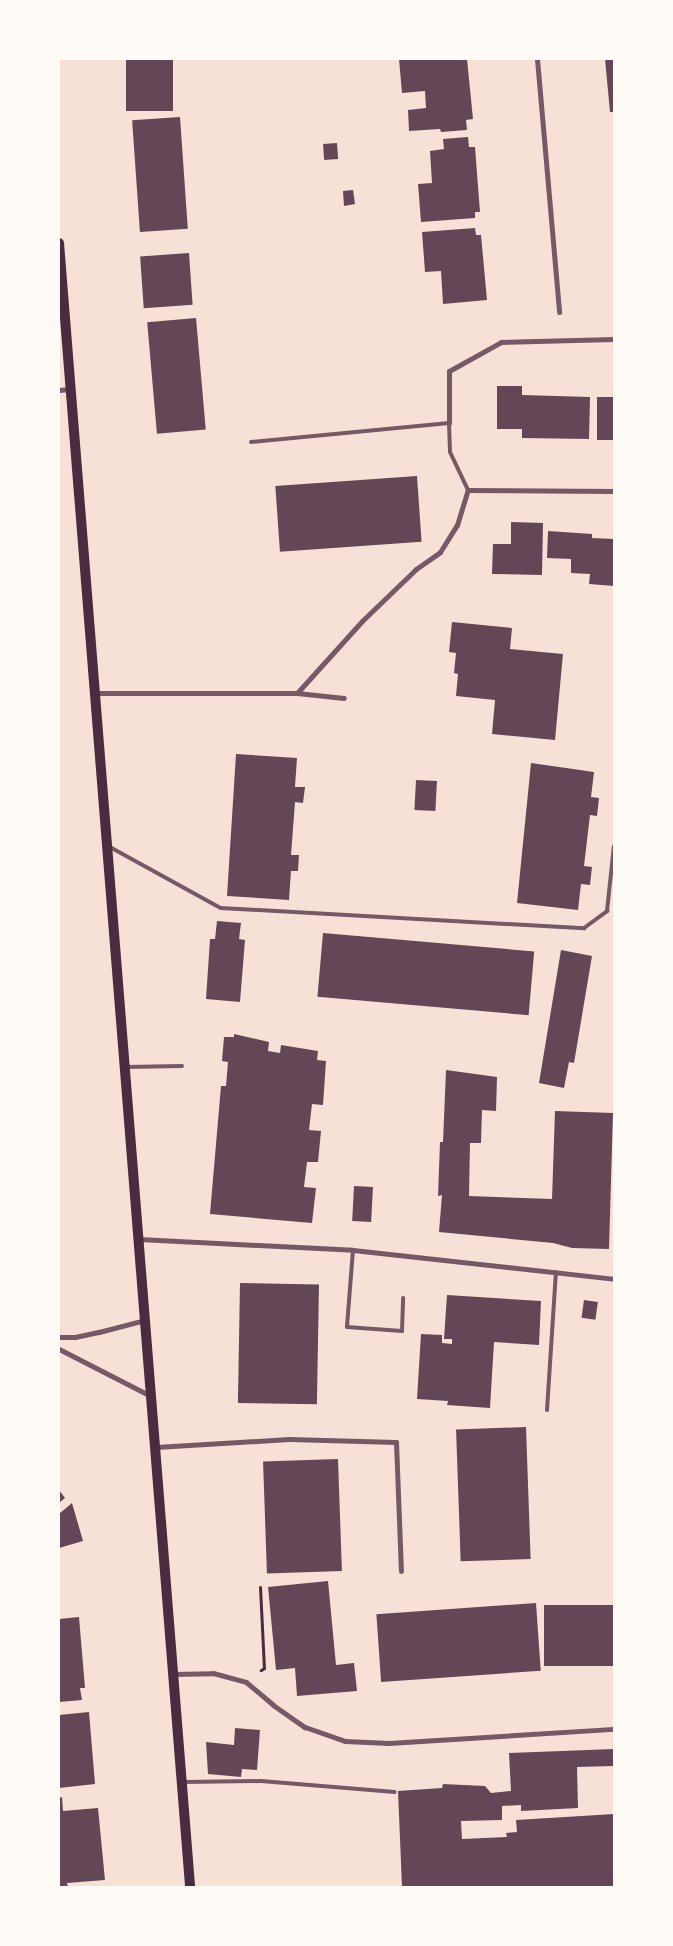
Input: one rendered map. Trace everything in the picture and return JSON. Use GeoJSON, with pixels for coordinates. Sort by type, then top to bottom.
{"type":"FeatureCollection","features":[{"type":"Feature","properties":{"kind":"main road"},"geometry":{"type":"LineString","coordinates":[[59,243],[190,1887]]}},
{"type":"Feature","properties":{"kind":"street"},"geometry":{"type":"LineString","coordinates":[[538,59],[559,312]]}},
{"type":"Feature","properties":{"kind":"street"},"geometry":{"type":"LineString","coordinates":[[449,423],[449,371],[501,342],[614,339]]}},
{"type":"Feature","properties":{"kind":"street"},"geometry":{"type":"LineString","coordinates":[[59,390],[70,389]]}},
{"type":"Feature","properties":{"kind":"street"},"geometry":{"type":"LineString","coordinates":[[298,693],[362,621],[416,569],[440,552],[458,525],[468,490],[614,491]]}},
{"type":"Feature","properties":{"kind":"street"},"geometry":{"type":"LineString","coordinates":[[95,693],[298,693],[344,698]]}},
{"type":"Feature","properties":{"kind":"street"},"geometry":{"type":"LineString","coordinates":[[138,1239],[352,1250],[614,1279]]}},
{"type":"Feature","properties":{"kind":"street"},"geometry":{"type":"LineString","coordinates":[[59,1337],[91,1334],[145,1320]]}},
{"type":"Feature","properties":{"kind":"street"},"geometry":{"type":"LineString","coordinates":[[59,1349],[151,1396]]}},
{"type":"Feature","properties":{"kind":"street"},"geometry":{"type":"LineString","coordinates":[[156,1447],[289,1439],[396,1442],[401,1571]]}},
{"type":"Feature","properties":{"kind":"street"},"geometry":{"type":"LineString","coordinates":[[174,1674],[213,1673],[246,1682],[273,1705],[306,1727],[345,1741],[389,1743],[614,1729]]}},
{"type":"Feature","properties":{"kind":"lane"},"geometry":{"type":"LineString","coordinates":[[251,442],[449,423],[450,452],[468,490]]}},
{"type":"Feature","properties":{"kind":"lane"},"geometry":{"type":"LineString","coordinates":[[106,845],[221,908],[584,928],[607,911],[614,846]]}},
{"type":"Feature","properties":{"kind":"lane"},"geometry":{"type":"LineString","coordinates":[[124,1067],[182,1066]]}},
{"type":"Feature","properties":{"kind":"lane"},"geometry":{"type":"LineString","coordinates":[[352,1250],[347,1327],[402,1331],[403,1298]]}},
{"type":"Feature","properties":{"kind":"lane"},"geometry":{"type":"LineString","coordinates":[[546,1410],[556,1272]]}},
{"type":"Feature","properties":{"kind":"lane"},"geometry":{"type":"LineString","coordinates":[[183,1782],[261,1781],[395,1792]]}},
{"type":"Feature","properties":{"kind":"path"},"geometry":{"type":"LineString","coordinates":[[246,1682],[264,1668],[260,1587]]}},
{"type":"Feature","properties":{"kind":"building"},"geometry":{"type":"Polygon","coordinates":[[[126,59],[173,59],[173,111],[126,111],[126,59]]]}},
{"type":"Feature","properties":{"kind":"building"},"geometry":{"type":"Polygon","coordinates":[[[399,59],[467,59],[473,119],[466,120],[467,130],[441,132],[440,129],[409,131],[408,110],[426,108],[425,91],[402,93],[399,59]]]}},
{"type":"Feature","properties":{"kind":"building"},"geometry":{"type":"Polygon","coordinates":[[[605,59],[614,59],[614,112],[610,112],[605,59]]]}},
{"type":"Feature","properties":{"kind":"building"},"geometry":{"type":"Polygon","coordinates":[[[180,117],[188,229],[140,232],[132,120],[180,117]]]}},
{"type":"Feature","properties":{"kind":"building"},"geometry":{"type":"Polygon","coordinates":[[[468,137],[469,147],[475,147],[480,212],[475,212],[475,218],[421,222],[418,184],[432,183],[430,151],[444,149],[443,139],[468,137]]]}},
{"type":"Feature","properties":{"kind":"building"},"geometry":{"type":"Polygon","coordinates":[[[337,143],[338,159],[324,160],[323,144],[337,143]]]}},
{"type":"Feature","properties":{"kind":"building"},"geometry":{"type":"Polygon","coordinates":[[[353,190],[355,204],[344,206],[343,191],[353,190]]]}},
{"type":"Feature","properties":{"kind":"building"},"geometry":{"type":"Polygon","coordinates":[[[475,228],[476,235],[481,235],[487,300],[443,304],[441,271],[425,272],[422,232],[475,228]]]}},
{"type":"Feature","properties":{"kind":"building"},"geometry":{"type":"Polygon","coordinates":[[[189,253],[193,305],[144,308],[140,256],[189,253]]]}},
{"type":"Feature","properties":{"kind":"building"},"geometry":{"type":"Polygon","coordinates":[[[196,318],[206,430],[157,434],[147,322],[196,318]]]}},
{"type":"Feature","properties":{"kind":"building"},"geometry":{"type":"Polygon","coordinates":[[[497,386],[522,386],[522,395],[590,397],[589,439],[522,438],[522,429],[497,429],[497,386]]]}},
{"type":"Feature","properties":{"kind":"building"},"geometry":{"type":"Polygon","coordinates":[[[597,397],[614,397],[614,440],[597,440],[597,397]]]}},
{"type":"Feature","properties":{"kind":"building"},"geometry":{"type":"Polygon","coordinates":[[[417,476],[422,542],[280,552],[275,486],[417,476]]]}},
{"type":"Feature","properties":{"kind":"building"},"geometry":{"type":"Polygon","coordinates":[[[511,522],[543,523],[542,575],[492,574],[493,544],[511,544],[511,522]]]}},
{"type":"Feature","properties":{"kind":"building"},"geometry":{"type":"Polygon","coordinates":[[[548,531],[592,534],[592,538],[614,539],[614,586],[589,584],[590,574],[571,573],[571,559],[547,558],[548,531]]]}},
{"type":"Feature","properties":{"kind":"building"},"geometry":{"type":"Polygon","coordinates":[[[452,622],[512,628],[510,649],[563,654],[555,740],[492,734],[495,700],[456,696],[458,674],[454,673],[456,653],[449,652],[452,622]]]}},
{"type":"Feature","properties":{"kind":"building"},"geometry":{"type":"Polygon","coordinates":[[[236,754],[297,758],[295,787],[305,787],[303,803],[295,802],[291,855],[299,855],[298,871],[291,871],[289,900],[227,896],[236,754]]]}},
{"type":"Feature","properties":{"kind":"building"},"geometry":{"type":"Polygon","coordinates":[[[531,763],[594,772],[591,797],[599,798],[597,816],[590,815],[584,866],[592,867],[590,885],[581,884],[578,910],[517,903],[531,763]]]}},
{"type":"Feature","properties":{"kind":"building"},"geometry":{"type":"Polygon","coordinates":[[[416,780],[437,781],[435,811],[414,810],[416,780]]]}},
{"type":"Feature","properties":{"kind":"building"},"geometry":{"type":"Polygon","coordinates":[[[217,921],[241,923],[239,939],[245,940],[240,1002],[206,999],[210,939],[215,939],[217,921]]]}},
{"type":"Feature","properties":{"kind":"building"},"geometry":{"type":"Polygon","coordinates":[[[323,933],[534,951],[529,1015],[317,997],[323,933]]]}},
{"type":"Feature","properties":{"kind":"building"},"geometry":{"type":"Polygon","coordinates":[[[561,950],[592,956],[574,1063],[569,1062],[564,1088],[539,1083],[561,950]]]}},
{"type":"Feature","properties":{"kind":"building"},"geometry":{"type":"Polygon","coordinates":[[[234,1034],[269,1042],[268,1051],[280,1053],[281,1045],[318,1051],[317,1060],[326,1061],[323,1105],[312,1104],[309,1130],[321,1131],[318,1162],[307,1162],[304,1187],[316,1188],[312,1223],[210,1214],[221,1086],[226,1086],[228,1062],[222,1061],[224,1037],[234,1037],[234,1034]]]}},
{"type":"Feature","properties":{"kind":"building"},"geometry":{"type":"Polygon","coordinates":[[[446,1070],[497,1077],[496,1111],[482,1110],[481,1143],[470,1143],[469,1196],[552,1199],[555,1111],[613,1113],[609,1249],[572,1248],[553,1243],[439,1232],[442,1195],[438,1196],[440,1142],[443,1142],[446,1070]]]}},
{"type":"Feature","properties":{"kind":"building"},"geometry":{"type":"Polygon","coordinates":[[[354,1186],[373,1187],[371,1222],[352,1221],[354,1186]]]}},
{"type":"Feature","properties":{"kind":"building"},"geometry":{"type":"Polygon","coordinates":[[[240,1283],[319,1284],[317,1404],[238,1403],[240,1283]]]}},
{"type":"Feature","properties":{"kind":"building"},"geometry":{"type":"Polygon","coordinates":[[[447,1295],[541,1301],[539,1345],[494,1342],[490,1408],[447,1405],[448,1401],[417,1399],[421,1334],[442,1335],[442,1343],[452,1344],[452,1339],[444,1339],[447,1295]]]}},
{"type":"Feature","properties":{"kind":"building"},"geometry":{"type":"Polygon","coordinates":[[[584,1300],[598,1302],[595,1320],[581,1318],[584,1300]]]}},
{"type":"Feature","properties":{"kind":"building"},"geometry":{"type":"Polygon","coordinates":[[[526,1427],[531,1559],[461,1561],[456,1429],[526,1427]]]}},
{"type":"Feature","properties":{"kind":"building"},"geometry":{"type":"Polygon","coordinates":[[[338,1459],[342,1571],[267,1574],[263,1462],[338,1459]]]}},
{"type":"Feature","properties":{"kind":"building"},"geometry":{"type":"Polygon","coordinates":[[[59,1490],[65,1498],[59,1503],[59,1490]]]}},
{"type":"Feature","properties":{"kind":"building"},"geometry":{"type":"Polygon","coordinates":[[[72,1503],[83,1541],[59,1548],[59,1514],[72,1503]]]}},
{"type":"Feature","properties":{"kind":"building"},"geometry":{"type":"Polygon","coordinates":[[[328,1581],[336,1665],[354,1663],[357,1691],[297,1696],[295,1668],[276,1670],[268,1587],[328,1581]]]}},
{"type":"Feature","properties":{"kind":"building"},"geometry":{"type":"Polygon","coordinates":[[[536,1603],[541,1671],[381,1682],[376,1614],[536,1603]]]}},
{"type":"Feature","properties":{"kind":"building"},"geometry":{"type":"Polygon","coordinates":[[[544,1605],[614,1605],[614,1666],[544,1666],[544,1605]]]}},
{"type":"Feature","properties":{"kind":"building"},"geometry":{"type":"Polygon","coordinates":[[[79,1617],[85,1688],[80,1688],[82,1700],[59,1702],[59,1619],[79,1617]]]}},
{"type":"Feature","properties":{"kind":"building"},"geometry":{"type":"Polygon","coordinates":[[[89,1712],[95,1784],[59,1788],[59,1715],[89,1712]]]}},
{"type":"Feature","properties":{"kind":"building"},"geometry":{"type":"Polygon","coordinates":[[[235,1728],[260,1730],[257,1770],[242,1769],[241,1777],[208,1774],[206,1742],[234,1745],[235,1728]]]}},
{"type":"Feature","properties":{"kind":"building"},"geometry":{"type":"Polygon","coordinates":[[[614,1749],[614,1766],[577,1767],[578,1808],[521,1811],[521,1805],[502,1806],[502,1820],[461,1821],[462,1839],[507,1837],[506,1833],[517,1832],[516,1820],[614,1814],[614,1887],[402,1887],[398,1791],[442,1788],[443,1784],[485,1786],[491,1793],[511,1791],[509,1753],[614,1749]]]}},
{"type":"Feature","properties":{"kind":"building"},"geometry":{"type":"Polygon","coordinates":[[[62,1797],[63,1811],[98,1808],[105,1880],[67,1883],[68,1887],[59,1887],[59,1798],[62,1797]]]}}]}
